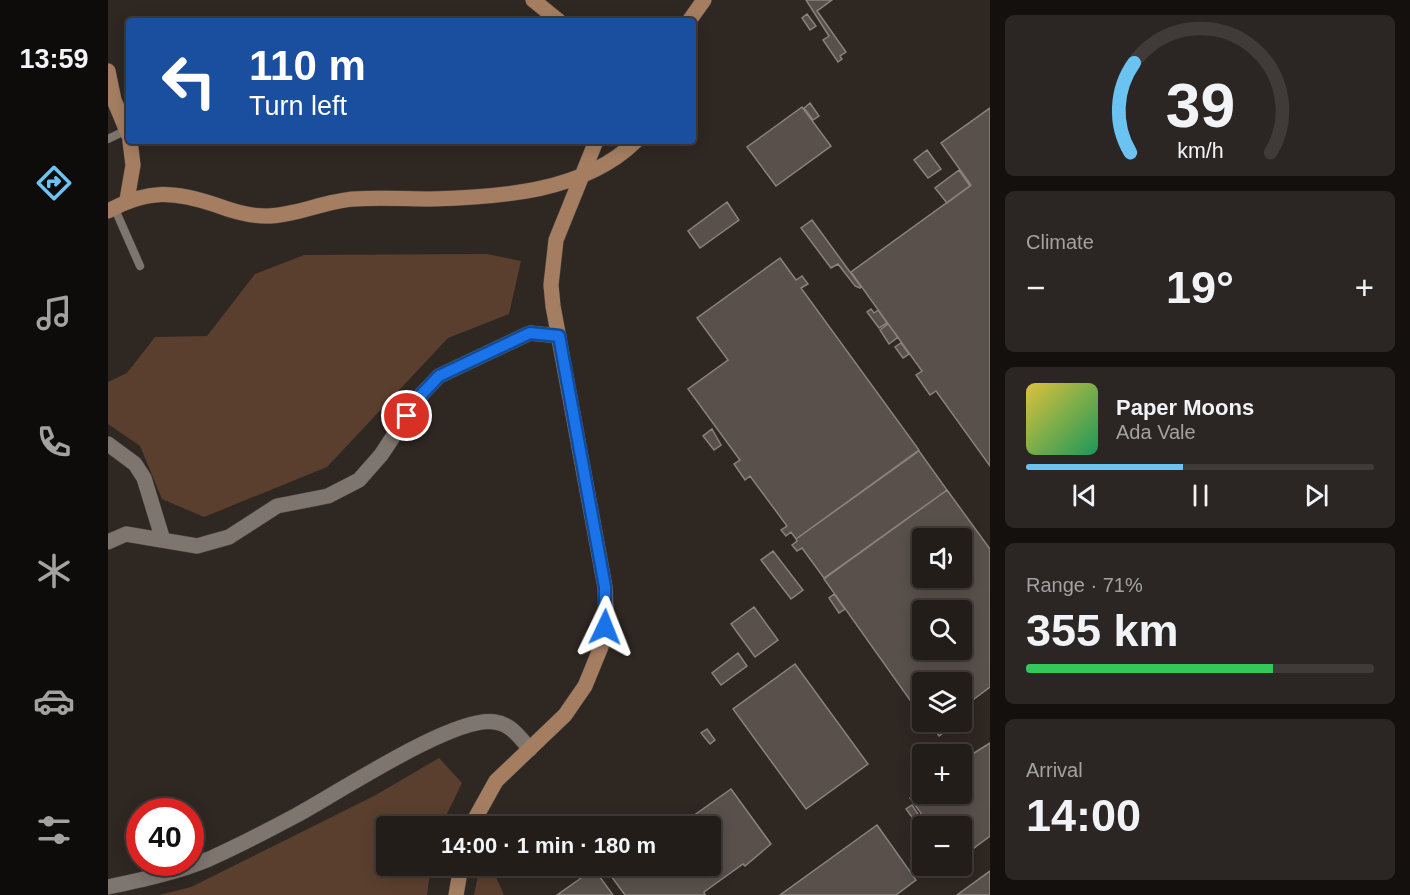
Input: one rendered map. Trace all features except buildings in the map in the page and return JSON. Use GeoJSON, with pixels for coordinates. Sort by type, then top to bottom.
{"type":"FeatureCollection","features":[{"type":"Feature","properties":{"kind":"street"},"geometry":{"type":"LineString","coordinates":[[533,0],[555,18]]}},
{"type":"Feature","properties":{"kind":"street"},"geometry":{"type":"LineString","coordinates":[[691,18],[704,0]]}},
{"type":"Feature","properties":{"kind":"street"},"geometry":{"type":"LineString","coordinates":[[108,71],[114,100],[126,129]]}},
{"type":"Feature","properties":{"kind":"street"},"geometry":{"type":"LineString","coordinates":[[116,206],[133,165],[130,144]]}},
{"type":"Feature","properties":{"kind":"street"},"geometry":{"type":"LineString","coordinates":[[477,816],[496,781],[565,715],[585,686],[601,647],[606,610],[605,587],[553,306],[552,262],[556,240],[595,144]]}},
{"type":"Feature","properties":{"kind":"street"},"geometry":{"type":"LineString","coordinates":[[116,206],[148,195],[177,194],[244,214],[265,216],[350,199],[377,197],[429,199],[504,194],[582,176],[610,162],[632,144]]}},
{"type":"Feature","properties":{"kind":"street"},"geometry":{"type":"LineString","coordinates":[[108,542],[126,534],[197,546],[229,537],[278,506],[328,496],[359,480],[381,455],[420,396],[439,376],[530,333],[559,336]]}},
{"type":"Feature","properties":{"kind":"street"},"geometry":{"type":"LineString","coordinates":[[108,444],[125,454],[144,478],[163,540]]}},
{"type":"Feature","properties":{"kind":"street"},"geometry":{"type":"LineString","coordinates":[[108,887],[137,881],[207,860],[296,815],[402,754],[464,726],[494,721],[512,728],[530,749]]}},
{"type":"Feature","properties":{"kind":"street"},"geometry":{"type":"LineString","coordinates":[[456,895],[459,876]]}},
{"type":"Feature","properties":{"kind":"lane"},"geometry":{"type":"LineString","coordinates":[[108,139],[126,136]]}},
{"type":"Feature","properties":{"kind":"lane"},"geometry":{"type":"LineString","coordinates":[[116,206],[140,266]]}},
{"type":"Feature","properties":{"kind":"shaded area"},"geometry":{"type":"Polygon","coordinates":[[[487,254],[521,261],[509,314],[448,338],[327,467],[204,517],[162,499],[140,446],[108,424],[108,382],[127,373],[155,337],[207,336],[255,274],[304,255],[487,254]]]}},
{"type":"Feature","properties":{"kind":"shaded area"},"geometry":{"type":"Polygon","coordinates":[[[439,758],[462,783],[446,816],[376,816],[376,876],[430,876],[427,895],[159,895],[191,887],[374,796],[439,758]]]}},
{"type":"Feature","properties":{"kind":"shaded area"},"geometry":{"type":"Polygon","coordinates":[[[478,876],[495,876],[504,895],[474,895],[478,876]]]}},
{"type":"Feature","properties":{"kind":"route"},"geometry":{"type":"LineString","coordinates":[[407,416],[420,396],[439,376],[530,333],[559,336],[605,587],[605,627]]}}]}
